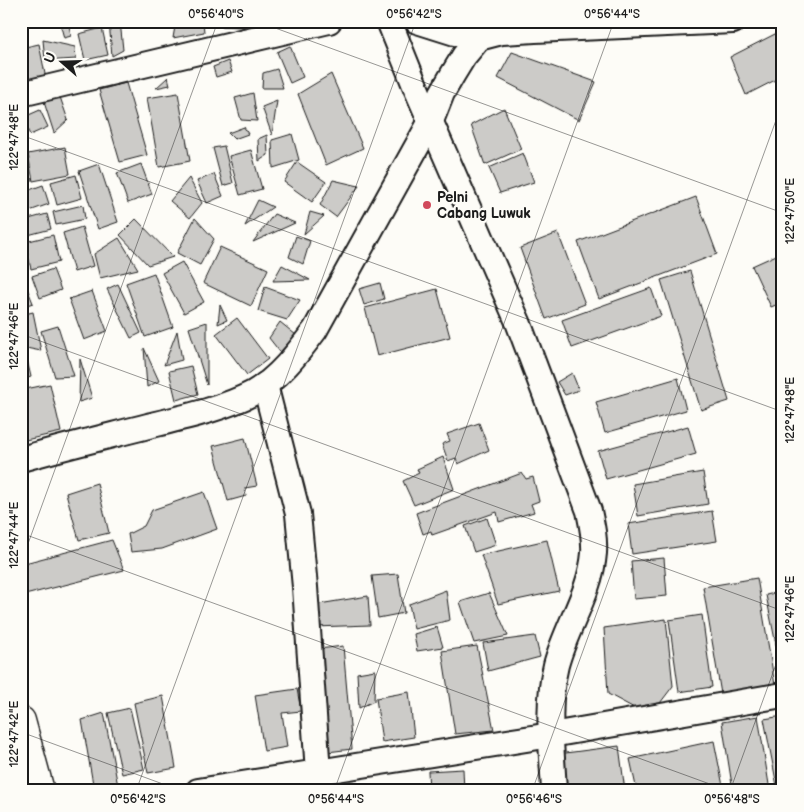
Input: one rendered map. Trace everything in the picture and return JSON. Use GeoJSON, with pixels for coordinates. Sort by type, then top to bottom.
{"type":"FeatureCollection","features":[{"type":"Feature","properties":{"kind":"highway"},"geometry":{"type":"LineString","coordinates":[[21,721],[40,791]]}},
{"type":"Feature","properties":{"kind":"street"},"geometry":{"type":"LineString","coordinates":[[21,94],[329,21]]}},
{"type":"Feature","properties":{"kind":"street"},"geometry":{"type":"LineString","coordinates":[[389,21],[518,322],[589,511],[593,531],[594,553],[584,592],[556,664],[551,691],[554,791]]}},
{"type":"Feature","properties":{"kind":"street"},"geometry":{"type":"LineString","coordinates":[[417,21],[455,33],[479,38],[502,32],[733,21]]}},
{"type":"Feature","properties":{"kind":"street"},"geometry":{"type":"LineString","coordinates":[[21,459],[73,444],[199,413],[246,396],[265,385],[295,357],[315,330],[432,121],[442,93],[464,56],[479,38]]}},
{"type":"Feature","properties":{"kind":"street"},"geometry":{"type":"LineString","coordinates":[[265,385],[298,514],[306,597],[318,772]]}},
{"type":"Feature","properties":{"kind":"street"},"geometry":{"type":"LineString","coordinates":[[198,791],[551,735],[783,695]]}},
{"type":"Feature","properties":{"kind":"building"},"geometry":{"type":"Polygon","coordinates":[[[109,21],[120,21],[123,50],[112,56],[109,21]]]}},
{"type":"Feature","properties":{"kind":"building"},"geometry":{"type":"Polygon","coordinates":[[[176,21],[203,21],[204,32],[173,38],[176,21]]]}},
{"type":"Feature","properties":{"kind":"building"},"geometry":{"type":"Polygon","coordinates":[[[214,21],[243,21],[244,27],[213,26],[214,21]]]}},
{"type":"Feature","properties":{"kind":"building"},"geometry":{"type":"Polygon","coordinates":[[[258,21],[292,21],[259,29],[258,21]]]}},
{"type":"Feature","properties":{"kind":"building"},"geometry":{"type":"Polygon","coordinates":[[[69,25],[71,36],[64,38],[61,27],[69,25]]]}},
{"type":"Feature","properties":{"kind":"building"},"geometry":{"type":"Polygon","coordinates":[[[102,28],[108,55],[85,60],[79,34],[102,28]]]}},
{"type":"Feature","properties":{"kind":"building"},"geometry":{"type":"Polygon","coordinates":[[[777,33],[783,46],[783,76],[746,95],[730,57],[777,33]]]}},
{"type":"Feature","properties":{"kind":"building"},"geometry":{"type":"Polygon","coordinates":[[[43,40],[75,47],[76,59],[45,61],[43,40]]]}},
{"type":"Feature","properties":{"kind":"building"},"geometry":{"type":"Polygon","coordinates":[[[39,44],[46,79],[21,85],[21,48],[39,44]]]}},
{"type":"Feature","properties":{"kind":"building"},"geometry":{"type":"Polygon","coordinates":[[[290,46],[303,77],[290,83],[277,52],[290,46]]]}},
{"type":"Feature","properties":{"kind":"building"},"geometry":{"type":"Polygon","coordinates":[[[512,52],[596,82],[579,120],[498,78],[512,52]]]}},
{"type":"Feature","properties":{"kind":"building"},"geometry":{"type":"Polygon","coordinates":[[[228,61],[232,72],[216,77],[213,67],[228,61]]]}},
{"type":"Feature","properties":{"kind":"building"},"geometry":{"type":"Polygon","coordinates":[[[277,69],[283,88],[262,88],[263,73],[277,69]]]}},
{"type":"Feature","properties":{"kind":"building"},"geometry":{"type":"Polygon","coordinates":[[[331,74],[363,148],[326,165],[298,94],[331,74]]]}},
{"type":"Feature","properties":{"kind":"building"},"geometry":{"type":"Polygon","coordinates":[[[168,77],[170,85],[156,88],[168,77]]]}},
{"type":"Feature","properties":{"kind":"building"},"geometry":{"type":"Polygon","coordinates":[[[126,83],[147,155],[120,162],[99,90],[126,83]]]}},
{"type":"Feature","properties":{"kind":"building"},"geometry":{"type":"Polygon","coordinates":[[[178,93],[190,161],[159,167],[147,98],[178,93]]]}},
{"type":"Feature","properties":{"kind":"building"},"geometry":{"type":"Polygon","coordinates":[[[253,93],[257,121],[241,120],[235,98],[253,93]]]}},
{"type":"Feature","properties":{"kind":"building"},"geometry":{"type":"Polygon","coordinates":[[[60,97],[68,120],[54,133],[44,102],[60,97]]]}},
{"type":"Feature","properties":{"kind":"building"},"geometry":{"type":"Polygon","coordinates":[[[277,101],[272,135],[262,107],[277,101]]]}},
{"type":"Feature","properties":{"kind":"building"},"geometry":{"type":"Polygon","coordinates":[[[504,108],[521,149],[485,165],[471,125],[504,108]]]}},
{"type":"Feature","properties":{"kind":"building"},"geometry":{"type":"Polygon","coordinates":[[[40,110],[48,127],[30,135],[22,118],[40,110]]]}},
{"type":"Feature","properties":{"kind":"building"},"geometry":{"type":"Polygon","coordinates":[[[244,127],[248,134],[234,139],[228,133],[244,127]]]}},
{"type":"Feature","properties":{"kind":"building"},"geometry":{"type":"Polygon","coordinates":[[[292,134],[299,160],[273,168],[272,140],[292,134]]]}},
{"type":"Feature","properties":{"kind":"building"},"geometry":{"type":"Polygon","coordinates":[[[267,135],[268,155],[259,161],[258,139],[267,135]]]}},
{"type":"Feature","properties":{"kind":"building"},"geometry":{"type":"Polygon","coordinates":[[[224,146],[233,183],[223,186],[213,148],[224,146]]]}},
{"type":"Feature","properties":{"kind":"building"},"geometry":{"type":"Polygon","coordinates":[[[65,147],[70,174],[33,181],[28,154],[65,147]]]}},
{"type":"Feature","properties":{"kind":"building"},"geometry":{"type":"Polygon","coordinates":[[[251,150],[262,189],[240,195],[229,156],[251,150]]]}},
{"type":"Feature","properties":{"kind":"building"},"geometry":{"type":"Polygon","coordinates":[[[523,153],[534,182],[500,193],[489,168],[523,153]]]}},
{"type":"Feature","properties":{"kind":"building"},"geometry":{"type":"Polygon","coordinates":[[[297,162],[326,182],[312,202],[284,182],[297,162]]]}},
{"type":"Feature","properties":{"kind":"building"},"geometry":{"type":"Polygon","coordinates":[[[99,164],[118,222],[98,229],[79,171],[99,164]]]}},
{"type":"Feature","properties":{"kind":"building"},"geometry":{"type":"Polygon","coordinates":[[[141,164],[152,194],[128,203],[117,173],[141,164]]]}},
{"type":"Feature","properties":{"kind":"building"},"geometry":{"type":"Polygon","coordinates":[[[214,174],[223,196],[207,203],[197,181],[214,174]]]}},
{"type":"Feature","properties":{"kind":"building"},"geometry":{"type":"Polygon","coordinates":[[[76,175],[82,198],[57,205],[51,182],[76,175]]]}},
{"type":"Feature","properties":{"kind":"building"},"geometry":{"type":"Polygon","coordinates":[[[189,178],[202,203],[190,218],[170,201],[189,178]]]}},
{"type":"Feature","properties":{"kind":"building"},"geometry":{"type":"Polygon","coordinates":[[[333,180],[359,186],[336,217],[320,205],[333,180]]]}},
{"type":"Feature","properties":{"kind":"building"},"geometry":{"type":"Polygon","coordinates":[[[43,185],[49,204],[21,214],[21,193],[43,185]]]}},
{"type":"Feature","properties":{"kind":"building"},"geometry":{"type":"Polygon","coordinates":[[[696,197],[717,254],[599,299],[578,242],[696,197]]]}},
{"type":"Feature","properties":{"kind":"building"},"geometry":{"type":"Polygon","coordinates":[[[258,200],[273,207],[245,226],[258,200]]]}},
{"type":"Feature","properties":{"kind":"building"},"geometry":{"type":"Polygon","coordinates":[[[83,205],[85,219],[56,225],[53,212],[83,205]]]}},
{"type":"Feature","properties":{"kind":"building"},"geometry":{"type":"Polygon","coordinates":[[[310,212],[324,216],[304,234],[310,212]]]}},
{"type":"Feature","properties":{"kind":"building"},"geometry":{"type":"Polygon","coordinates":[[[47,214],[51,229],[24,236],[21,221],[47,214]]]}},
{"type":"Feature","properties":{"kind":"building"},"geometry":{"type":"Polygon","coordinates":[[[274,214],[295,223],[253,242],[274,214]]]}},
{"type":"Feature","properties":{"kind":"building"},"geometry":{"type":"Polygon","coordinates":[[[195,218],[214,239],[200,265],[177,253],[195,218]]]}},
{"type":"Feature","properties":{"kind":"building"},"geometry":{"type":"Polygon","coordinates":[[[136,219],[173,257],[148,265],[120,235],[136,219]]]}},
{"type":"Feature","properties":{"kind":"building"},"geometry":{"type":"Polygon","coordinates":[[[82,227],[93,266],[74,272],[63,233],[82,227]]]}},
{"type":"Feature","properties":{"kind":"building"},"geometry":{"type":"Polygon","coordinates":[[[558,233],[585,304],[546,319],[520,248],[558,233]]]}},
{"type":"Feature","properties":{"kind":"building"},"geometry":{"type":"Polygon","coordinates":[[[53,235],[59,262],[31,269],[25,242],[53,235]]]}},
{"type":"Feature","properties":{"kind":"building"},"geometry":{"type":"Polygon","coordinates":[[[296,236],[310,241],[303,264],[289,257],[296,236]]]}},
{"type":"Feature","properties":{"kind":"building"},"geometry":{"type":"Polygon","coordinates":[[[119,238],[138,269],[100,278],[94,254],[119,238]]]}},
{"type":"Feature","properties":{"kind":"building"},"geometry":{"type":"Polygon","coordinates":[[[220,247],[268,269],[251,306],[203,283],[220,247]]]}},
{"type":"Feature","properties":{"kind":"building"},"geometry":{"type":"Polygon","coordinates":[[[783,252],[783,302],[771,307],[752,266],[783,252]]]}},
{"type":"Feature","properties":{"kind":"building"},"geometry":{"type":"Polygon","coordinates":[[[182,262],[204,302],[184,313],[162,273],[182,262]]]}},
{"type":"Feature","properties":{"kind":"building"},"geometry":{"type":"Polygon","coordinates":[[[282,265],[310,280],[273,281],[282,265]]]}},
{"type":"Feature","properties":{"kind":"building"},"geometry":{"type":"Polygon","coordinates":[[[53,269],[61,290],[40,298],[32,276],[53,269]]]}},
{"type":"Feature","properties":{"kind":"building"},"geometry":{"type":"Polygon","coordinates":[[[690,271],[729,401],[701,410],[661,280],[690,271]]]}},
{"type":"Feature","properties":{"kind":"building"},"geometry":{"type":"Polygon","coordinates":[[[21,273],[33,303],[21,307],[21,273]]]}},
{"type":"Feature","properties":{"kind":"building"},"geometry":{"type":"Polygon","coordinates":[[[154,273],[173,327],[145,337],[126,283],[154,273]]]}},
{"type":"Feature","properties":{"kind":"building"},"geometry":{"type":"Polygon","coordinates":[[[380,283],[384,299],[364,305],[359,289],[380,283]]]}},
{"type":"Feature","properties":{"kind":"building"},"geometry":{"type":"Polygon","coordinates":[[[118,284],[141,333],[131,338],[107,289],[118,284]]]}},
{"type":"Feature","properties":{"kind":"building"},"geometry":{"type":"Polygon","coordinates":[[[265,287],[300,300],[287,320],[258,311],[265,287]]]}},
{"type":"Feature","properties":{"kind":"building"},"geometry":{"type":"Polygon","coordinates":[[[651,288],[661,316],[572,348],[562,320],[651,288]]]}},
{"type":"Feature","properties":{"kind":"building"},"geometry":{"type":"Polygon","coordinates":[[[437,289],[450,337],[377,356],[365,308],[437,289]]]}},
{"type":"Feature","properties":{"kind":"building"},"geometry":{"type":"Polygon","coordinates":[[[92,291],[107,331],[84,340],[69,299],[92,291]]]}},
{"type":"Feature","properties":{"kind":"building"},"geometry":{"type":"Polygon","coordinates":[[[220,305],[227,320],[218,324],[220,305]]]}},
{"type":"Feature","properties":{"kind":"building"},"geometry":{"type":"Polygon","coordinates":[[[33,312],[41,351],[21,347],[21,315],[33,312]]]}},
{"type":"Feature","properties":{"kind":"building"},"geometry":{"type":"Polygon","coordinates":[[[237,318],[268,359],[247,375],[216,334],[237,318]]]}},
{"type":"Feature","properties":{"kind":"building"},"geometry":{"type":"Polygon","coordinates":[[[207,322],[207,385],[189,328],[207,322]]]}},
{"type":"Feature","properties":{"kind":"building"},"geometry":{"type":"Polygon","coordinates":[[[280,322],[296,335],[280,352],[269,338],[280,322]]]}},
{"type":"Feature","properties":{"kind":"building"},"geometry":{"type":"Polygon","coordinates":[[[58,326],[74,376],[55,377],[41,331],[58,326]]]}},
{"type":"Feature","properties":{"kind":"building"},"geometry":{"type":"Polygon","coordinates":[[[177,331],[182,360],[164,365],[177,331]]]}},
{"type":"Feature","properties":{"kind":"building"},"geometry":{"type":"Polygon","coordinates":[[[144,348],[159,381],[147,387],[144,348]]]}},
{"type":"Feature","properties":{"kind":"building"},"geometry":{"type":"Polygon","coordinates":[[[25,351],[31,377],[21,380],[21,352],[25,351]]]}},
{"type":"Feature","properties":{"kind":"building"},"geometry":{"type":"Polygon","coordinates":[[[80,359],[92,398],[79,402],[80,359]]]}},
{"type":"Feature","properties":{"kind":"building"},"geometry":{"type":"Polygon","coordinates":[[[191,366],[198,394],[176,400],[169,371],[191,366]]]}},
{"type":"Feature","properties":{"kind":"building"},"geometry":{"type":"Polygon","coordinates":[[[572,373],[579,390],[565,395],[557,382],[572,373]]]}},
{"type":"Feature","properties":{"kind":"building"},"geometry":{"type":"Polygon","coordinates":[[[678,378],[686,410],[605,433],[596,402],[678,378]]]}},
{"type":"Feature","properties":{"kind":"building"},"geometry":{"type":"Polygon","coordinates":[[[50,384],[61,432],[21,441],[21,390],[50,384]]]}},
{"type":"Feature","properties":{"kind":"building"},"geometry":{"type":"Polygon","coordinates":[[[479,423],[489,450],[458,464],[456,458],[448,461],[442,444],[450,441],[447,434],[479,423]]]}},
{"type":"Feature","properties":{"kind":"building"},"geometry":{"type":"Polygon","coordinates":[[[688,426],[696,454],[606,479],[598,451],[688,426]]]}},
{"type":"Feature","properties":{"kind":"building"},"geometry":{"type":"Polygon","coordinates":[[[245,438],[257,486],[245,488],[246,496],[228,501],[213,446],[245,438]]]}},
{"type":"Feature","properties":{"kind":"building"},"geometry":{"type":"Polygon","coordinates":[[[443,457],[454,489],[414,505],[403,481],[419,473],[417,469],[443,457]]]}},
{"type":"Feature","properties":{"kind":"building"},"geometry":{"type":"Polygon","coordinates":[[[703,472],[708,504],[638,516],[633,484],[703,472]]]}},
{"type":"Feature","properties":{"kind":"building"},"geometry":{"type":"Polygon","coordinates":[[[522,473],[526,479],[533,477],[539,501],[531,504],[534,512],[499,522],[497,512],[432,535],[431,531],[423,534],[416,513],[522,473]]]}},
{"type":"Feature","properties":{"kind":"building"},"geometry":{"type":"Polygon","coordinates":[[[97,483],[109,533],[79,540],[66,493],[97,483]]]}},
{"type":"Feature","properties":{"kind":"building"},"geometry":{"type":"Polygon","coordinates":[[[204,492],[217,529],[162,549],[131,552],[128,534],[144,526],[152,510],[204,492]]]}},
{"type":"Feature","properties":{"kind":"building"},"geometry":{"type":"Polygon","coordinates":[[[712,511],[717,541],[632,554],[628,524],[712,511]]]}},
{"type":"Feature","properties":{"kind":"building"},"geometry":{"type":"Polygon","coordinates":[[[487,518],[496,545],[474,552],[465,526],[487,518]]]}},
{"type":"Feature","properties":{"kind":"building"},"geometry":{"type":"Polygon","coordinates":[[[112,540],[124,570],[21,596],[21,564],[112,540]]]}},
{"type":"Feature","properties":{"kind":"building"},"geometry":{"type":"Polygon","coordinates":[[[547,540],[559,591],[498,604],[481,555],[547,540]]]}},
{"type":"Feature","properties":{"kind":"building"},"geometry":{"type":"Polygon","coordinates":[[[664,558],[667,596],[634,599],[631,561],[664,558]]]}},
{"type":"Feature","properties":{"kind":"building"},"geometry":{"type":"Polygon","coordinates":[[[398,574],[404,613],[378,618],[372,576],[398,574]]]}},
{"type":"Feature","properties":{"kind":"building"},"geometry":{"type":"Polygon","coordinates":[[[757,578],[775,685],[721,694],[703,587],[757,578]]]}},
{"type":"Feature","properties":{"kind":"building"},"geometry":{"type":"Polygon","coordinates":[[[446,590],[450,620],[414,629],[409,604],[446,590]]]}},
{"type":"Feature","properties":{"kind":"building"},"geometry":{"type":"Polygon","coordinates":[[[783,591],[783,680],[766,595],[783,591]]]}},
{"type":"Feature","properties":{"kind":"building"},"geometry":{"type":"Polygon","coordinates":[[[489,593],[508,636],[474,643],[460,602],[489,593]]]}},
{"type":"Feature","properties":{"kind":"building"},"geometry":{"type":"Polygon","coordinates":[[[368,596],[370,625],[315,627],[313,605],[368,596]]]}},
{"type":"Feature","properties":{"kind":"building"},"geometry":{"type":"Polygon","coordinates":[[[702,615],[712,687],[679,692],[669,620],[702,615]]]}},
{"type":"Feature","properties":{"kind":"building"},"geometry":{"type":"Polygon","coordinates":[[[666,619],[673,686],[657,707],[638,710],[608,694],[604,628],[666,619]]]}},
{"type":"Feature","properties":{"kind":"building"},"geometry":{"type":"Polygon","coordinates":[[[437,627],[443,647],[417,651],[414,634],[437,627]]]}},
{"type":"Feature","properties":{"kind":"building"},"geometry":{"type":"Polygon","coordinates":[[[535,636],[540,657],[488,671],[483,643],[535,636]]]}},
{"type":"Feature","properties":{"kind":"building"},"geometry":{"type":"Polygon","coordinates":[[[343,646],[352,749],[319,753],[311,650],[343,646]]]}},
{"type":"Feature","properties":{"kind":"building"},"geometry":{"type":"Polygon","coordinates":[[[477,646],[494,730],[455,734],[442,651],[477,646]]]}},
{"type":"Feature","properties":{"kind":"building"},"geometry":{"type":"Polygon","coordinates":[[[375,670],[374,701],[359,708],[357,673],[375,670]]]}},
{"type":"Feature","properties":{"kind":"building"},"geometry":{"type":"Polygon","coordinates":[[[297,689],[301,711],[282,713],[287,747],[264,751],[255,695],[297,689]]]}},
{"type":"Feature","properties":{"kind":"building"},"geometry":{"type":"Polygon","coordinates":[[[409,692],[414,737],[382,742],[376,698],[409,692]]]}},
{"type":"Feature","properties":{"kind":"building"},"geometry":{"type":"Polygon","coordinates":[[[163,696],[176,768],[148,773],[134,703],[163,696]]]}},
{"type":"Feature","properties":{"kind":"building"},"geometry":{"type":"Polygon","coordinates":[[[130,708],[144,769],[122,774],[108,713],[130,708]]]}},
{"type":"Feature","properties":{"kind":"building"},"geometry":{"type":"Polygon","coordinates":[[[104,713],[118,786],[94,790],[82,720],[104,713]]]}},
{"type":"Feature","properties":{"kind":"building"},"geometry":{"type":"Polygon","coordinates":[[[758,716],[770,791],[733,791],[722,722],[758,716]]]}},
{"type":"Feature","properties":{"kind":"building"},"geometry":{"type":"Polygon","coordinates":[[[783,716],[783,791],[778,791],[764,719],[783,716]]]}},
{"type":"Feature","properties":{"kind":"building"},"geometry":{"type":"Polygon","coordinates":[[[714,741],[724,791],[637,791],[630,759],[714,741]]]}},
{"type":"Feature","properties":{"kind":"building"},"geometry":{"type":"Polygon","coordinates":[[[619,746],[625,791],[562,791],[558,754],[619,746]]]}},
{"type":"Feature","properties":{"kind":"building"},"geometry":{"type":"Polygon","coordinates":[[[463,769],[464,791],[429,791],[428,771],[463,769]]]}},
{"type":"Feature","properties":{"kind":"place","name":"Pelni Cabang Luwuk"},"geometry":{"type":"Point","coordinates":[427,205]}}]}
